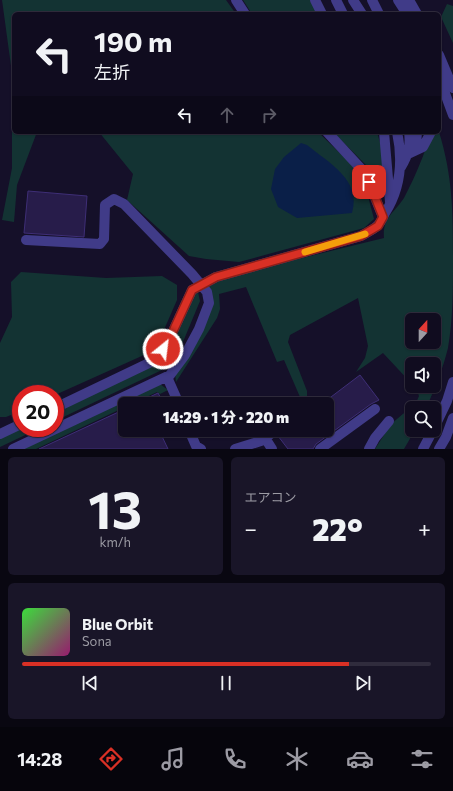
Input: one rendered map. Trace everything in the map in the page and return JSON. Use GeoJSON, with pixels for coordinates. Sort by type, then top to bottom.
{"type":"FeatureCollection","features":[{"type":"Feature","properties":{"kind":"lane"},"geometry":{"type":"LineString","coordinates":[[236,0],[244,12]]}},
{"type":"Feature","properties":{"kind":"lane"},"geometry":{"type":"LineString","coordinates":[[315,0],[321,12]]}},
{"type":"Feature","properties":{"kind":"lane"},"geometry":{"type":"LineString","coordinates":[[328,0],[335,12]]}},
{"type":"Feature","properties":{"kind":"lane"},"geometry":{"type":"LineString","coordinates":[[336,0],[342,12]]}},
{"type":"Feature","properties":{"kind":"lane"},"geometry":{"type":"LineString","coordinates":[[353,0],[361,12]]}},
{"type":"Feature","properties":{"kind":"lane"},"geometry":{"type":"LineString","coordinates":[[372,0],[378,12]]}},
{"type":"Feature","properties":{"kind":"lane"},"geometry":{"type":"LineString","coordinates":[[398,0],[406,12]]}},
{"type":"Feature","properties":{"kind":"lane"},"geometry":{"type":"LineString","coordinates":[[409,0],[416,12]]}},
{"type":"Feature","properties":{"kind":"lane"},"geometry":{"type":"LineString","coordinates":[[441,60],[453,88]]}},
{"type":"Feature","properties":{"kind":"lane"},"geometry":{"type":"LineString","coordinates":[[441,82],[453,115]]}},
{"type":"Feature","properties":{"kind":"lane"},"geometry":{"type":"LineString","coordinates":[[329,134],[365,173],[383,217]]}},
{"type":"Feature","properties":{"kind":"lane"},"geometry":{"type":"LineString","coordinates":[[384,134],[390,206]]}},
{"type":"Feature","properties":{"kind":"lane"},"geometry":{"type":"LineString","coordinates":[[388,166],[394,147],[391,134]]}},
{"type":"Feature","properties":{"kind":"lane"},"geometry":{"type":"LineString","coordinates":[[64,404],[149,363],[158,356],[168,342],[192,290],[216,277],[361,236],[378,226],[390,206],[397,189],[401,166],[397,134]]}},
{"type":"Feature","properties":{"kind":"lane"},"geometry":{"type":"LineString","coordinates":[[408,154],[409,134]]}},
{"type":"Feature","properties":{"kind":"lane"},"geometry":{"type":"LineString","coordinates":[[401,166],[408,154],[416,146],[417,134]]}},
{"type":"Feature","properties":{"kind":"lane"},"geometry":{"type":"LineString","coordinates":[[408,154],[423,147],[430,134]]}},
{"type":"Feature","properties":{"kind":"lane"},"geometry":{"type":"LineString","coordinates":[[13,449],[170,375],[185,355],[199,329],[209,303],[207,292],[192,274],[124,204],[114,199],[106,205],[104,239],[100,244],[26,240]]}},
{"type":"Feature","properties":{"kind":"lane"},"geometry":{"type":"LineString","coordinates":[[167,376],[176,397]]}},
{"type":"Feature","properties":{"kind":"lane"},"geometry":{"type":"LineString","coordinates":[[441,413],[447,401],[453,382]]}},
{"type":"Feature","properties":{"kind":"lane"},"geometry":{"type":"LineString","coordinates":[[320,449],[375,409]]}},
{"type":"Feature","properties":{"kind":"lane"},"geometry":{"type":"LineString","coordinates":[[439,449],[446,437],[453,418]]}},
{"type":"Feature","properties":{"kind":"lane"},"geometry":{"type":"LineString","coordinates":[[369,449],[375,438],[389,421]]}},
{"type":"Feature","properties":{"kind":"lane"},"geometry":{"type":"LineString","coordinates":[[0,434],[12,428]]}},
{"type":"Feature","properties":{"kind":"lane"},"geometry":{"type":"LineString","coordinates":[[193,437],[196,446],[201,449]]}},
{"type":"Feature","properties":{"kind":"lane"},"geometry":{"type":"LineString","coordinates":[[423,449],[429,437]]}},
{"type":"Feature","properties":{"kind":"lane"},"geometry":{"type":"LineString","coordinates":[[235,449],[261,441],[265,438],[272,449]]}},
{"type":"Feature","properties":{"kind":"green space"},"geometry":{"type":"Polygon","coordinates":[[[2,0],[226,0],[235,12],[12,12],[12,73],[2,0]]]}},
{"type":"Feature","properties":{"kind":"green space"},"geometry":{"type":"Polygon","coordinates":[[[243,0],[310,0],[317,12],[251,12],[243,0]]]}},
{"type":"Feature","properties":{"kind":"green space"},"geometry":{"type":"Polygon","coordinates":[[[447,4],[453,6],[453,43],[441,17],[447,4]]]}},
{"type":"Feature","properties":{"kind":"green space"},"geometry":{"type":"Polygon","coordinates":[[[12,134],[36,134],[17,185],[14,222],[2,220],[12,168],[12,134]]]}},
{"type":"Feature","properties":{"kind":"green space"},"geometry":{"type":"Polygon","coordinates":[[[101,134],[320,134],[348,161],[364,181],[374,219],[364,228],[239,262],[189,256],[127,200],[133,174],[101,134]]]}},
{"type":"Feature","properties":{"kind":"green space"},"geometry":{"type":"Polygon","coordinates":[[[335,134],[378,134],[384,156],[380,193],[374,173],[335,134]]]}},
{"type":"Feature","properties":{"kind":"green space"},"geometry":{"type":"Polygon","coordinates":[[[435,134],[440,134],[450,180],[453,227],[451,326],[448,348],[441,372],[441,357],[405,357],[405,377],[383,353],[356,372],[365,358],[368,346],[358,298],[290,335],[288,342],[307,391],[307,397],[300,397],[284,360],[277,362],[246,287],[219,294],[220,309],[217,318],[176,382],[175,373],[210,312],[208,287],[220,278],[384,238],[387,220],[404,198],[427,145],[435,134]]]}},
{"type":"Feature","properties":{"kind":"green space"},"geometry":{"type":"Polygon","coordinates":[[[21,272],[106,278],[162,276],[177,285],[177,300],[163,332],[144,355],[64,391],[64,385],[12,385],[12,415],[0,417],[0,343],[12,317],[11,282],[21,272]]]}},
{"type":"Feature","properties":{"kind":"green space"},"geometry":{"type":"Polygon","coordinates":[[[198,292],[200,301],[180,349],[164,369],[64,417],[64,407],[152,365],[193,296],[198,292]]]}},
{"type":"Feature","properties":{"kind":"green space"},"geometry":{"type":"Polygon","coordinates":[[[160,384],[168,390],[160,394],[157,392],[147,397],[132,397],[160,384]]]}},
{"type":"Feature","properties":{"kind":"green space"},"geometry":{"type":"Polygon","coordinates":[[[418,393],[433,393],[429,401],[417,401],[419,396],[418,393]]]}},
{"type":"Feature","properties":{"kind":"green space"},"geometry":{"type":"Polygon","coordinates":[[[118,403],[118,410],[64,436],[64,428],[118,403]]]}},
{"type":"Feature","properties":{"kind":"green space"},"geometry":{"type":"Polygon","coordinates":[[[405,412],[405,437],[411,437],[404,449],[375,449],[391,424],[405,412]]]}},
{"type":"Feature","properties":{"kind":"green space"},"geometry":{"type":"Polygon","coordinates":[[[12,432],[12,437],[21,437],[0,447],[0,437],[12,432]]]}},
{"type":"Feature","properties":{"kind":"green space"},"geometry":{"type":"Polygon","coordinates":[[[45,437],[61,437],[36,449],[19,449],[45,437]]]}},
{"type":"Feature","properties":{"kind":"water"},"geometry":{"type":"Polygon","coordinates":[[[301,143],[307,145],[342,173],[352,191],[354,201],[352,213],[297,218],[278,207],[271,189],[275,169],[284,157],[301,143]]]}},
{"type":"Feature","properties":{"kind":"building"},"geometry":{"type":"Polygon","coordinates":[[[28,191],[87,196],[84,237],[24,233],[28,191]]]}},
{"type":"Feature","properties":{"kind":"building"},"geometry":{"type":"Polygon","coordinates":[[[360,375],[379,400],[371,404],[334,431],[334,397],[331,397],[360,375]]]}},
{"type":"Feature","properties":{"kind":"building"},"geometry":{"type":"Polygon","coordinates":[[[158,393],[160,397],[150,397],[158,393]]]}},
{"type":"Feature","properties":{"kind":"building"},"geometry":{"type":"Polygon","coordinates":[[[118,412],[118,437],[162,437],[168,449],[39,449],[118,412]]]}},
{"type":"Feature","properties":{"kind":"building"},"geometry":{"type":"Polygon","coordinates":[[[279,437],[326,437],[316,444],[313,449],[288,449],[279,437]]]}},
{"type":"Feature","properties":{"kind":"slow traffic"},"geometry":{"type":"LineString","coordinates":[[305,252],[365,234]]}},
{"type":"Feature","properties":{"kind":"route"},"geometry":{"type":"LineString","coordinates":[[163,349],[168,342],[192,290],[216,277],[361,236],[378,226],[383,217],[369,182]]}}]}
